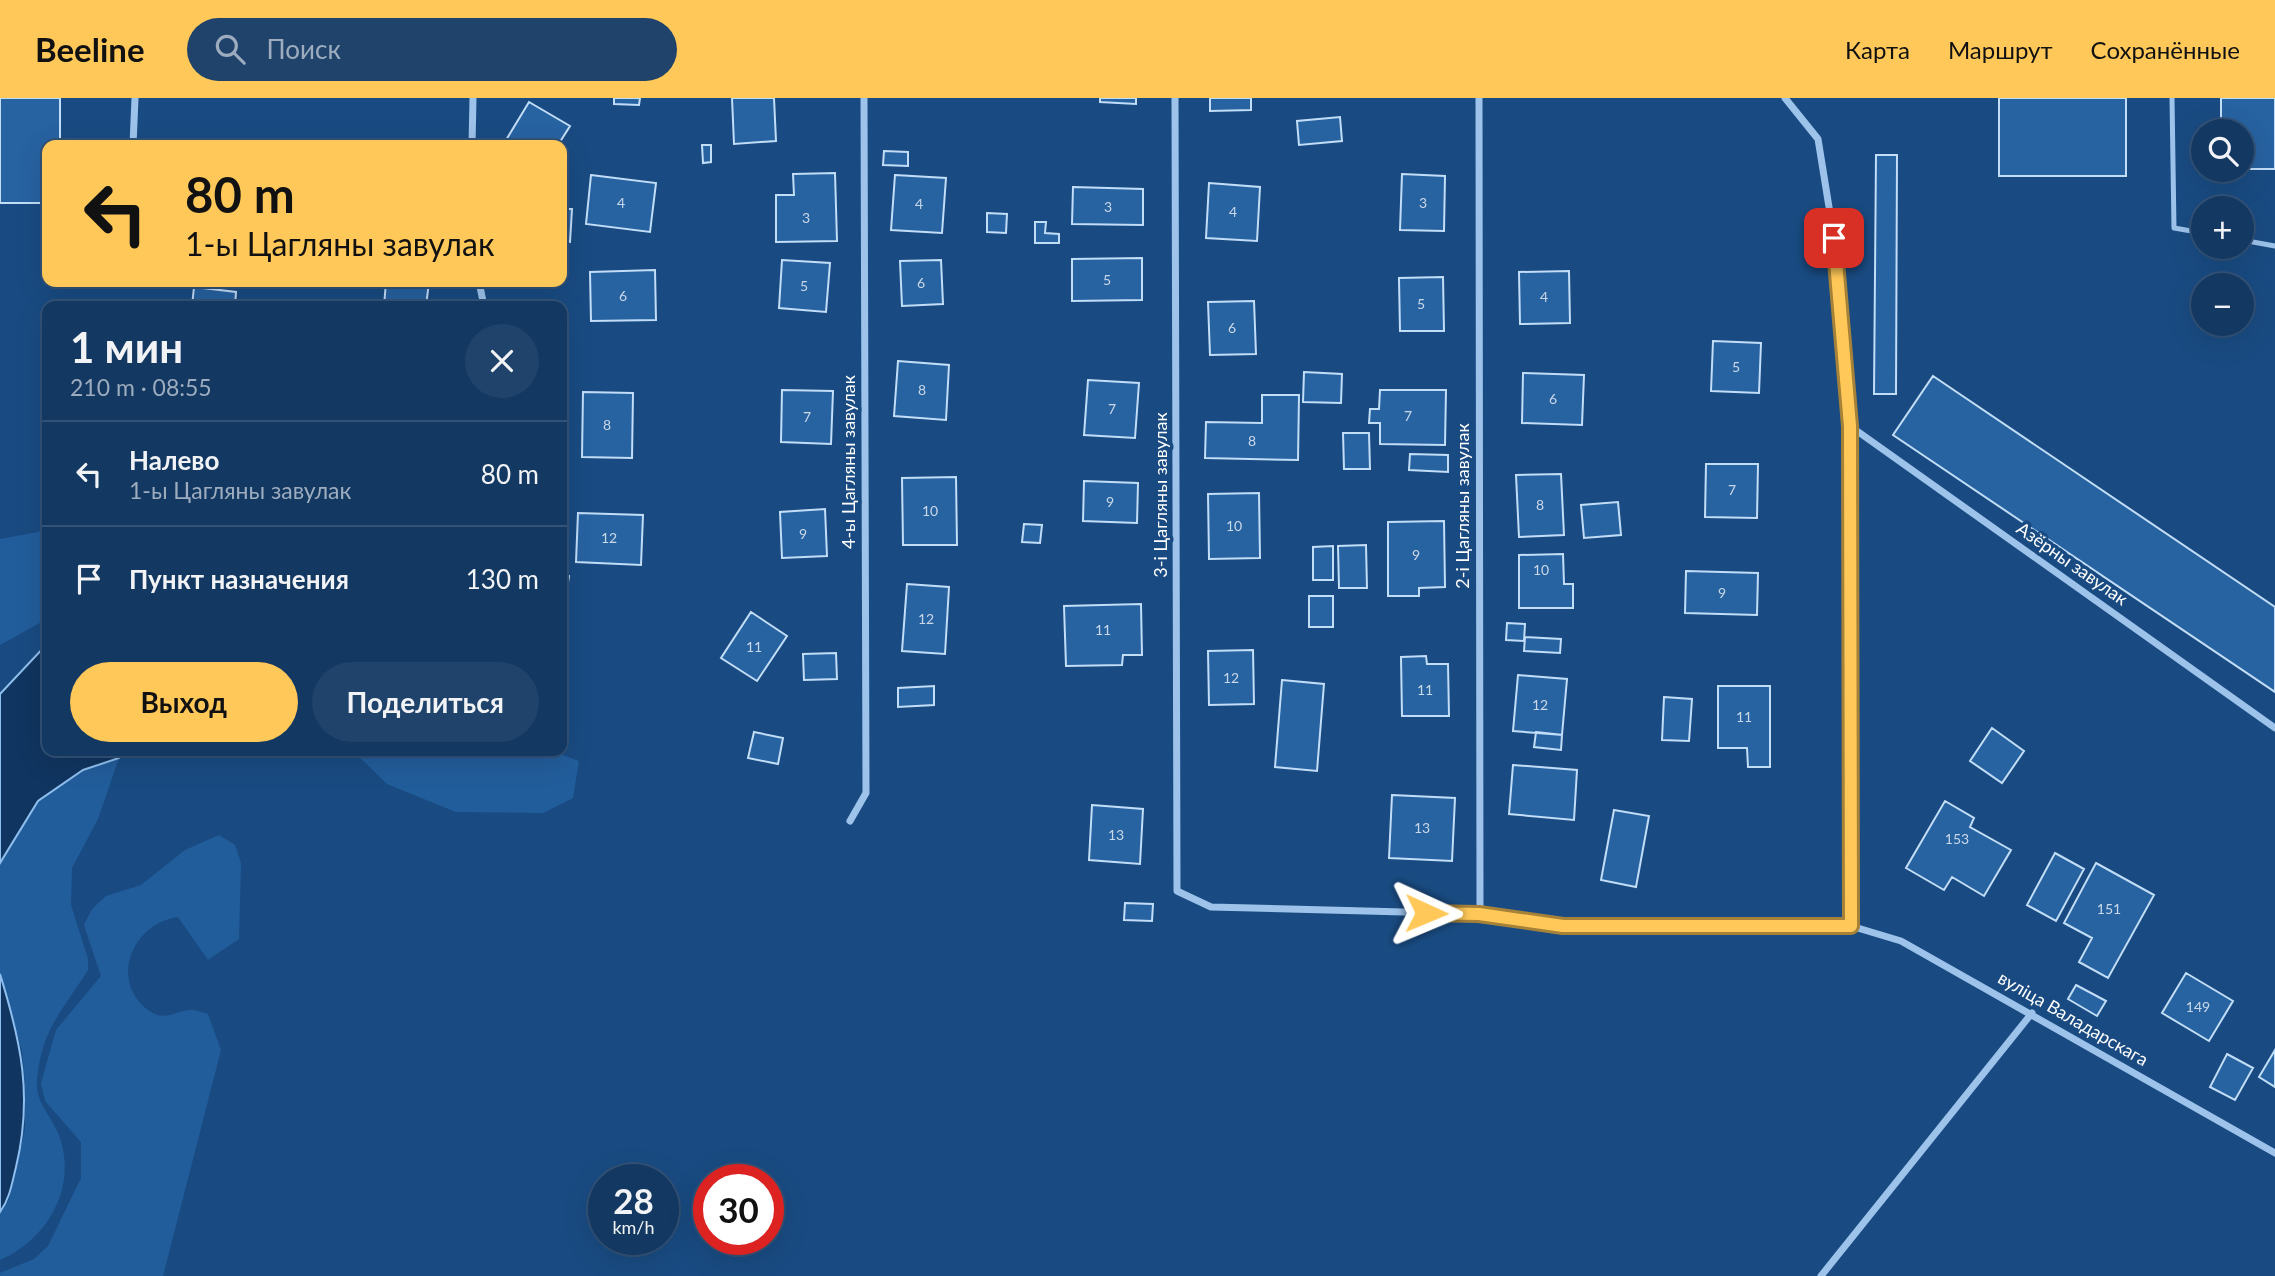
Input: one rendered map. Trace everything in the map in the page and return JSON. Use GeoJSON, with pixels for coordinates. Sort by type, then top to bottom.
{"type":"FeatureCollection","features":[{"type":"Feature","properties":{"kind":"street"},"geometry":{"type":"LineString","coordinates":[[133,140],[135,98]]}},
{"type":"Feature","properties":{"kind":"street"},"geometry":{"type":"LineString","coordinates":[[472,140],[473,98]]}},
{"type":"Feature","properties":{"kind":"street","name":"4-ы Цагляны завулак"},"geometry":{"type":"LineString","coordinates":[[850,821],[866,793],[864,98]]}},
{"type":"Feature","properties":{"kind":"street","name":"3-і Цагляны завулак"},"geometry":{"type":"LineString","coordinates":[[1175,98],[1177,891]]}},
{"type":"Feature","properties":{"kind":"street","name":"2-і Цагляны завулак"},"geometry":{"type":"LineString","coordinates":[[1479,98],[1479,914]]}},
{"type":"Feature","properties":{"kind":"street"},"geometry":{"type":"LineString","coordinates":[[1785,98],[1818,139],[1834,238],[1850,426],[1851,926]]}},
{"type":"Feature","properties":{"kind":"street","name":"Азёрны завулак"},"geometry":{"type":"LineString","coordinates":[[1850,426],[2275,728]]}},
{"type":"Feature","properties":{"kind":"street","name":"вуліца Валадарскага"},"geometry":{"type":"LineString","coordinates":[[1177,891],[1211,907],[1479,914],[1563,926],[1851,926],[1901,940],[2275,1153]]}},
{"type":"Feature","properties":{"kind":"street"},"geometry":{"type":"LineString","coordinates":[[1821,1276],[2032,1013]]}},
{"type":"Feature","properties":{"kind":"lane"},"geometry":{"type":"LineString","coordinates":[[2172,98],[2174,228],[2191,231]]}},
{"type":"Feature","properties":{"kind":"lane"},"geometry":{"type":"LineString","coordinates":[[2254,242],[2275,246]]}},
{"type":"Feature","properties":{"kind":"shaded area"},"geometry":{"type":"Polygon","coordinates":[[[42,529],[42,622],[0,645],[0,539],[42,529]]]}},
{"type":"Feature","properties":{"kind":"shaded area"},"geometry":{"type":"Polygon","coordinates":[[[42,649],[42,756],[120,756],[83,770],[38,801],[0,863],[0,694],[42,649]]]}},
{"type":"Feature","properties":{"kind":"shaded area"},"geometry":{"type":"Polygon","coordinates":[[[358,756],[566,756],[579,761],[573,798],[543,813],[456,812],[387,784],[358,756]]]}},
{"type":"Feature","properties":{"kind":"shaded area"},"geometry":{"type":"Polygon","coordinates":[[[119,758],[98,819],[72,868],[71,905],[88,959],[88,970],[48,1034],[39,1063],[38,1095],[58,1133],[64,1152],[62,1190],[55,1208],[33,1238],[0,1260],[0,1212],[9,1199],[25,1130],[25,1083],[22,1051],[0,974],[0,863],[38,801],[83,770],[119,758]]]}},
{"type":"Feature","properties":{"kind":"shaded area"},"geometry":{"type":"Polygon","coordinates":[[[219,835],[235,845],[241,863],[239,939],[208,960],[178,917],[148,930],[131,956],[128,971],[130,986],[138,1000],[156,1015],[187,1010],[208,1014],[221,1050],[163,1276],[0,1276],[0,1273],[34,1259],[48,1246],[81,1178],[81,1142],[45,1101],[41,1083],[56,1030],[101,976],[84,925],[92,909],[106,896],[141,885],[185,850],[219,835]]]}},
{"type":"Feature","properties":{"kind":"shaded area"},"geometry":{"type":"Polygon","coordinates":[[[0,974],[19,1046],[24,1116],[16,1167],[8,1196],[0,1212],[0,974]]]}},
{"type":"Feature","properties":{"kind":"building"},"geometry":{"type":"Polygon","coordinates":[[[0,98],[60,98],[60,140],[42,140],[42,203],[0,203],[0,98]]]}},
{"type":"Feature","properties":{"kind":"building"},"geometry":{"type":"Polygon","coordinates":[[[614,98],[640,98],[639,105],[614,104],[614,98]]]}},
{"type":"Feature","properties":{"kind":"building"},"geometry":{"type":"Polygon","coordinates":[[[732,98],[774,98],[776,141],[734,144],[732,98]]]}},
{"type":"Feature","properties":{"kind":"building"},"geometry":{"type":"Polygon","coordinates":[[[1100,98],[1136,98],[1136,104],[1100,102],[1100,98]]]}},
{"type":"Feature","properties":{"kind":"building"},"geometry":{"type":"Polygon","coordinates":[[[1210,98],[1251,98],[1251,110],[1210,111],[1210,98]]]}},
{"type":"Feature","properties":{"kind":"building"},"geometry":{"type":"Polygon","coordinates":[[[1999,98],[2126,98],[2126,176],[1999,176],[1999,98]]]}},
{"type":"Feature","properties":{"kind":"building"},"geometry":{"type":"Polygon","coordinates":[[[2221,98],[2275,98],[2275,169],[2254,169],[2254,119],[2221,119],[2221,98]]]}},
{"type":"Feature","properties":{"kind":"building"},"geometry":{"type":"Polygon","coordinates":[[[529,102],[570,126],[561,140],[506,140],[529,102]]]}},
{"type":"Feature","properties":{"kind":"building"},"geometry":{"type":"Polygon","coordinates":[[[1340,117],[1342,141],[1299,145],[1297,121],[1340,117]]]}},
{"type":"Feature","properties":{"kind":"building"},"geometry":{"type":"Polygon","coordinates":[[[702,145],[711,145],[711,162],[703,163],[702,145]]]}},
{"type":"Feature","properties":{"kind":"building"},"geometry":{"type":"Polygon","coordinates":[[[884,151],[908,152],[908,166],[883,165],[884,151]]]}},
{"type":"Feature","properties":{"kind":"building"},"geometry":{"type":"Polygon","coordinates":[[[1876,155],[1897,155],[1896,394],[1874,394],[1876,155]]]}},
{"type":"Feature","properties":{"kind":"building"},"geometry":{"type":"Polygon","coordinates":[[[835,173],[837,241],[776,242],[776,195],[794,195],[793,174],[835,173]]]}},
{"type":"Feature","properties":{"kind":"building"},"geometry":{"type":"Polygon","coordinates":[[[1402,174],[1445,176],[1444,231],[1400,230],[1402,174]]]}},
{"type":"Feature","properties":{"kind":"building"},"geometry":{"type":"Polygon","coordinates":[[[591,175],[656,183],[650,232],[586,224],[591,175]]]}},
{"type":"Feature","properties":{"kind":"building"},"geometry":{"type":"Polygon","coordinates":[[[895,175],[946,178],[942,233],[891,230],[895,175]]]}},
{"type":"Feature","properties":{"kind":"building"},"geometry":{"type":"Polygon","coordinates":[[[1209,183],[1260,187],[1257,241],[1206,238],[1209,183]]]}},
{"type":"Feature","properties":{"kind":"building"},"geometry":{"type":"Polygon","coordinates":[[[1073,187],[1143,189],[1143,225],[1072,224],[1073,187]]]}},
{"type":"Feature","properties":{"kind":"building"},"geometry":{"type":"Polygon","coordinates":[[[567,209],[572,209],[570,242],[567,242],[567,209]]]}},
{"type":"Feature","properties":{"kind":"building"},"geometry":{"type":"Polygon","coordinates":[[[987,213],[1007,214],[1006,233],[987,232],[987,213]]]}},
{"type":"Feature","properties":{"kind":"building"},"geometry":{"type":"Polygon","coordinates":[[[1035,222],[1046,222],[1045,233],[1059,234],[1059,243],[1035,243],[1035,222]]]}},
{"type":"Feature","properties":{"kind":"building"},"geometry":{"type":"Polygon","coordinates":[[[1142,258],[1142,300],[1072,301],[1072,259],[1142,258]]]}},
{"type":"Feature","properties":{"kind":"building"},"geometry":{"type":"Polygon","coordinates":[[[782,260],[830,263],[826,312],[779,308],[782,260]]]}},
{"type":"Feature","properties":{"kind":"building"},"geometry":{"type":"Polygon","coordinates":[[[941,260],[943,304],[902,306],[900,261],[941,260]]]}},
{"type":"Feature","properties":{"kind":"building"},"geometry":{"type":"Polygon","coordinates":[[[655,270],[656,320],[591,321],[590,272],[655,270]]]}},
{"type":"Feature","properties":{"kind":"building"},"geometry":{"type":"Polygon","coordinates":[[[1569,271],[1570,323],[1520,324],[1519,272],[1569,271]]]}},
{"type":"Feature","properties":{"kind":"building"},"geometry":{"type":"Polygon","coordinates":[[[1443,277],[1444,331],[1400,331],[1399,278],[1443,277]]]}},
{"type":"Feature","properties":{"kind":"building"},"geometry":{"type":"Polygon","coordinates":[[[194,287],[236,292],[235,301],[193,301],[194,287]]]}},
{"type":"Feature","properties":{"kind":"building"},"geometry":{"type":"Polygon","coordinates":[[[386,287],[428,287],[427,301],[384,301],[386,287]]]}},
{"type":"Feature","properties":{"kind":"building"},"geometry":{"type":"Polygon","coordinates":[[[1254,301],[1256,354],[1210,355],[1208,302],[1254,301]]]}},
{"type":"Feature","properties":{"kind":"building"},"geometry":{"type":"Polygon","coordinates":[[[1713,341],[1761,343],[1759,393],[1711,391],[1713,341]]]}},
{"type":"Feature","properties":{"kind":"building"},"geometry":{"type":"Polygon","coordinates":[[[898,361],[949,365],[946,420],[894,416],[898,361]]]}},
{"type":"Feature","properties":{"kind":"building"},"geometry":{"type":"Polygon","coordinates":[[[1304,372],[1342,374],[1341,403],[1303,402],[1304,372]]]}},
{"type":"Feature","properties":{"kind":"building"},"geometry":{"type":"Polygon","coordinates":[[[1523,373],[1584,375],[1582,425],[1522,423],[1523,373]]]}},
{"type":"Feature","properties":{"kind":"building"},"geometry":{"type":"Polygon","coordinates":[[[1933,376],[2275,607],[2275,692],[1893,435],[1933,376]]]}},
{"type":"Feature","properties":{"kind":"building"},"geometry":{"type":"Polygon","coordinates":[[[1088,380],[1139,383],[1135,438],[1084,435],[1088,380]]]}},
{"type":"Feature","properties":{"kind":"building"},"geometry":{"type":"Polygon","coordinates":[[[782,390],[833,391],[831,444],[781,442],[782,390]]]}},
{"type":"Feature","properties":{"kind":"building"},"geometry":{"type":"Polygon","coordinates":[[[1380,390],[1446,390],[1445,445],[1380,444],[1380,423],[1369,423],[1370,409],[1379,409],[1380,390]]]}},
{"type":"Feature","properties":{"kind":"building"},"geometry":{"type":"Polygon","coordinates":[[[583,392],[633,393],[632,458],[582,457],[583,392]]]}},
{"type":"Feature","properties":{"kind":"building"},"geometry":{"type":"Polygon","coordinates":[[[1262,395],[1299,395],[1298,460],[1205,458],[1206,422],[1262,423],[1262,395]]]}},
{"type":"Feature","properties":{"kind":"building"},"geometry":{"type":"Polygon","coordinates":[[[1343,433],[1369,433],[1370,469],[1344,469],[1343,433]]]}},
{"type":"Feature","properties":{"kind":"building"},"geometry":{"type":"Polygon","coordinates":[[[1410,454],[1448,455],[1448,472],[1409,470],[1410,454]]]}},
{"type":"Feature","properties":{"kind":"building"},"geometry":{"type":"Polygon","coordinates":[[[1706,464],[1758,464],[1757,518],[1705,517],[1706,464]]]}},
{"type":"Feature","properties":{"kind":"building"},"geometry":{"type":"Polygon","coordinates":[[[1561,474],[1564,535],[1519,537],[1516,475],[1561,474]]]}},
{"type":"Feature","properties":{"kind":"building"},"geometry":{"type":"Polygon","coordinates":[[[956,477],[957,545],[903,545],[902,478],[956,477]]]}},
{"type":"Feature","properties":{"kind":"building"},"geometry":{"type":"Polygon","coordinates":[[[1084,481],[1138,483],[1137,523],[1083,521],[1084,481]]]}},
{"type":"Feature","properties":{"kind":"building"},"geometry":{"type":"Polygon","coordinates":[[[1259,493],[1260,558],[1209,559],[1208,494],[1259,493]]]}},
{"type":"Feature","properties":{"kind":"building"},"geometry":{"type":"Polygon","coordinates":[[[1618,502],[1621,535],[1584,538],[1581,505],[1618,502]]]}},
{"type":"Feature","properties":{"kind":"building"},"geometry":{"type":"Polygon","coordinates":[[[825,509],[827,556],[782,558],[780,512],[825,509]]]}},
{"type":"Feature","properties":{"kind":"building"},"geometry":{"type":"Polygon","coordinates":[[[578,513],[643,515],[641,565],[576,562],[578,513]]]}},
{"type":"Feature","properties":{"kind":"building"},"geometry":{"type":"Polygon","coordinates":[[[1444,521],[1445,587],[1419,588],[1419,596],[1388,596],[1388,522],[1444,521]]]}},
{"type":"Feature","properties":{"kind":"building"},"geometry":{"type":"Polygon","coordinates":[[[1024,524],[1042,525],[1040,543],[1022,542],[1024,524]]]}},
{"type":"Feature","properties":{"kind":"building"},"geometry":{"type":"Polygon","coordinates":[[[1366,545],[1367,588],[1339,588],[1338,546],[1366,545]]]}},
{"type":"Feature","properties":{"kind":"building"},"geometry":{"type":"Polygon","coordinates":[[[1333,546],[1333,580],[1313,580],[1313,547],[1333,546]]]}},
{"type":"Feature","properties":{"kind":"building"},"geometry":{"type":"Polygon","coordinates":[[[1563,554],[1564,584],[1573,584],[1573,608],[1519,608],[1519,555],[1563,554]]]}},
{"type":"Feature","properties":{"kind":"building"},"geometry":{"type":"Polygon","coordinates":[[[1686,571],[1758,573],[1757,615],[1685,613],[1686,571]]]}},
{"type":"Feature","properties":{"kind":"building"},"geometry":{"type":"Polygon","coordinates":[[[907,584],[949,587],[945,654],[902,651],[907,584]]]}},
{"type":"Feature","properties":{"kind":"building"},"geometry":{"type":"Polygon","coordinates":[[[1309,596],[1333,596],[1333,627],[1309,627],[1309,596]]]}},
{"type":"Feature","properties":{"kind":"building"},"geometry":{"type":"Polygon","coordinates":[[[1141,604],[1142,655],[1123,655],[1122,665],[1066,666],[1064,606],[1141,604]]]}},
{"type":"Feature","properties":{"kind":"building"},"geometry":{"type":"Polygon","coordinates":[[[751,612],[787,636],[757,681],[721,658],[751,612]]]}},
{"type":"Feature","properties":{"kind":"building"},"geometry":{"type":"Polygon","coordinates":[[[1507,623],[1525,624],[1524,641],[1506,640],[1507,623]]]}},
{"type":"Feature","properties":{"kind":"building"},"geometry":{"type":"Polygon","coordinates":[[[1525,637],[1561,639],[1560,653],[1524,651],[1525,637]]]}},
{"type":"Feature","properties":{"kind":"building"},"geometry":{"type":"Polygon","coordinates":[[[1253,650],[1254,704],[1209,705],[1208,651],[1253,650]]]}},
{"type":"Feature","properties":{"kind":"building"},"geometry":{"type":"Polygon","coordinates":[[[836,653],[837,679],[804,680],[803,654],[836,653]]]}},
{"type":"Feature","properties":{"kind":"building"},"geometry":{"type":"Polygon","coordinates":[[[1426,656],[1427,664],[1448,664],[1449,716],[1402,716],[1401,657],[1426,656]]]}},
{"type":"Feature","properties":{"kind":"building"},"geometry":{"type":"Polygon","coordinates":[[[1518,675],[1567,679],[1562,735],[1513,731],[1518,675]]]}},
{"type":"Feature","properties":{"kind":"building"},"geometry":{"type":"Polygon","coordinates":[[[1282,680],[1324,684],[1317,771],[1275,767],[1282,680]]]}},
{"type":"Feature","properties":{"kind":"building"},"geometry":{"type":"Polygon","coordinates":[[[934,686],[934,705],[898,707],[898,688],[934,686]]]}},
{"type":"Feature","properties":{"kind":"building"},"geometry":{"type":"Polygon","coordinates":[[[1718,686],[1770,686],[1770,767],[1748,767],[1747,748],[1718,748],[1718,686]]]}},
{"type":"Feature","properties":{"kind":"building"},"geometry":{"type":"Polygon","coordinates":[[[1664,697],[1692,699],[1689,741],[1662,740],[1664,697]]]}},
{"type":"Feature","properties":{"kind":"building"},"geometry":{"type":"Polygon","coordinates":[[[1992,728],[2024,751],[2002,783],[1970,761],[1992,728]]]}},
{"type":"Feature","properties":{"kind":"building"},"geometry":{"type":"Polygon","coordinates":[[[754,732],[783,738],[778,764],[748,758],[754,732]]]}},
{"type":"Feature","properties":{"kind":"building"},"geometry":{"type":"Polygon","coordinates":[[[1536,732],[1562,735],[1561,750],[1534,747],[1536,732]]]}},
{"type":"Feature","properties":{"kind":"building"},"geometry":{"type":"Polygon","coordinates":[[[1513,765],[1577,770],[1574,820],[1509,814],[1513,765]]]}},
{"type":"Feature","properties":{"kind":"building"},"geometry":{"type":"Polygon","coordinates":[[[1392,795],[1455,798],[1452,861],[1389,858],[1392,795]]]}},
{"type":"Feature","properties":{"kind":"building"},"geometry":{"type":"Polygon","coordinates":[[[1945,801],[1974,818],[1970,827],[2011,850],[1984,896],[1952,877],[1944,890],[1906,868],[1945,801]]]}},
{"type":"Feature","properties":{"kind":"building"},"geometry":{"type":"Polygon","coordinates":[[[1092,805],[1143,809],[1140,864],[1089,860],[1092,805]]]}},
{"type":"Feature","properties":{"kind":"building"},"geometry":{"type":"Polygon","coordinates":[[[1614,810],[1649,816],[1636,887],[1601,880],[1614,810]]]}},
{"type":"Feature","properties":{"kind":"building"},"geometry":{"type":"Polygon","coordinates":[[[2055,853],[2084,869],[2056,921],[2027,905],[2055,853]]]}},
{"type":"Feature","properties":{"kind":"building"},"geometry":{"type":"Polygon","coordinates":[[[2096,863],[2154,895],[2108,978],[2079,962],[2092,938],[2064,923],[2096,863]]]}},
{"type":"Feature","properties":{"kind":"building"},"geometry":{"type":"Polygon","coordinates":[[[1125,903],[1153,904],[1152,921],[1124,920],[1125,903]]]}},
{"type":"Feature","properties":{"kind":"building"},"geometry":{"type":"Polygon","coordinates":[[[2186,973],[2233,1001],[2209,1041],[2162,1013],[2186,973]]]}},
{"type":"Feature","properties":{"kind":"building"},"geometry":{"type":"Polygon","coordinates":[[[2076,985],[2106,1001],[2097,1016],[2068,999],[2076,985]]]}},
{"type":"Feature","properties":{"kind":"building"},"geometry":{"type":"Polygon","coordinates":[[[2275,1050],[2275,1087],[2259,1077],[2275,1050]]]}},
{"type":"Feature","properties":{"kind":"building"},"geometry":{"type":"Polygon","coordinates":[[[2227,1054],[2253,1068],[2235,1100],[2210,1087],[2227,1054]]]}},
{"type":"Feature","properties":{"kind":"route"},"geometry":{"type":"LineString","coordinates":[[1426,913],[1479,914],[1563,926],[1851,926],[1850,426],[1834,238]]}}]}
